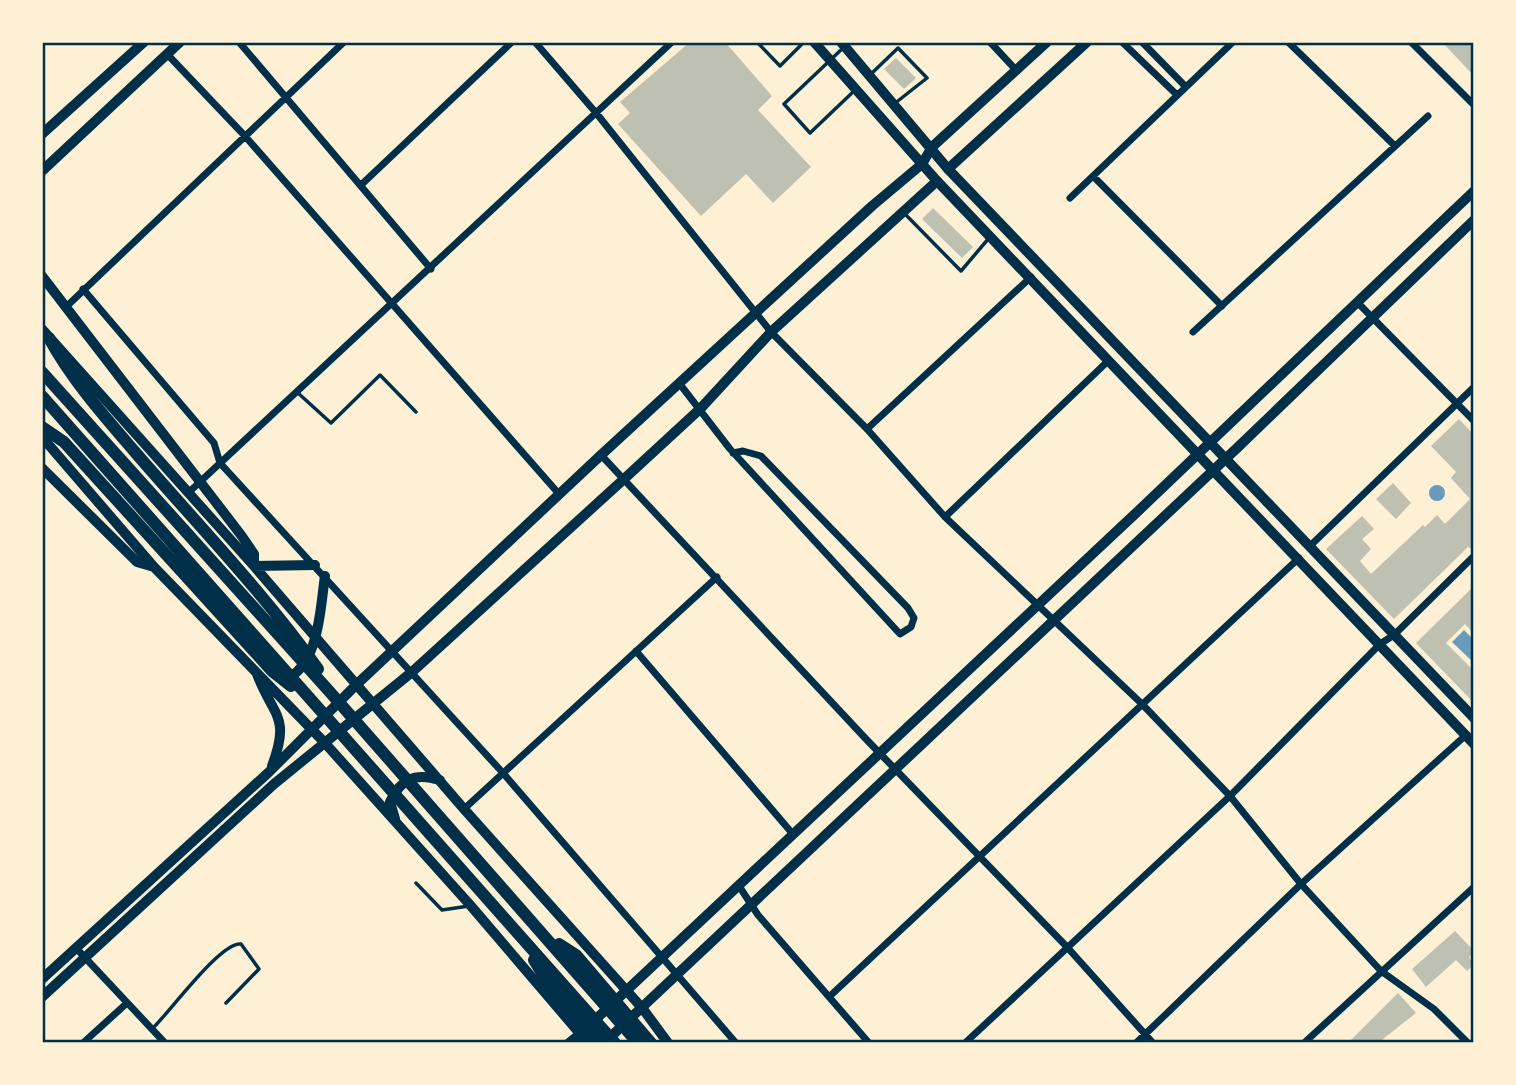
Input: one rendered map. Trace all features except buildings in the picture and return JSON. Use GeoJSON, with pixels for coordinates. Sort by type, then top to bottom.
{"type":"FeatureCollection","features":[{"type":"Feature","properties":{"kind":"highway"},"geometry":{"type":"LineString","coordinates":[[45,334],[72,375],[303,648],[321,673],[329,691]]}},
{"type":"Feature","properties":{"kind":"highway"},"geometry":{"type":"LineString","coordinates":[[42,372],[329,691],[638,1043]]}},
{"type":"Feature","properties":{"kind":"highway"},"geometry":{"type":"LineString","coordinates":[[42,396],[615,1043]]}},
{"type":"Feature","properties":{"kind":"highway"},"geometry":{"type":"LineString","coordinates":[[42,427],[64,442],[272,671],[317,706]]}},
{"type":"Feature","properties":{"kind":"highway"},"geometry":{"type":"LineString","coordinates":[[545,935],[576,955],[651,1043]]}},
{"type":"Feature","properties":{"kind":"highway"},"geometry":{"type":"LineString","coordinates":[[523,941],[546,980],[601,1043]]}},
{"type":"Feature","properties":{"kind":"main road"},"geometry":{"type":"LineString","coordinates":[[42,134],[144,42]]}},
{"type":"Feature","properties":{"kind":"main road"},"geometry":{"type":"LineString","coordinates":[[42,171],[180,42]]}},
{"type":"Feature","properties":{"kind":"main road"},"geometry":{"type":"LineString","coordinates":[[42,979],[269,772],[356,685],[601,455],[922,164],[932,147],[1047,42]]}},
{"type":"Feature","properties":{"kind":"main road"},"geometry":{"type":"LineString","coordinates":[[948,169],[1087,42]]}},
{"type":"Feature","properties":{"kind":"main road"},"geometry":{"type":"LineString","coordinates":[[42,997],[324,741],[412,672],[624,479],[701,408],[771,332],[937,181]]}},
{"type":"Feature","properties":{"kind":"main road"},"geometry":{"type":"LineString","coordinates":[[580,1034],[1210,443],[1474,191]]}},
{"type":"Feature","properties":{"kind":"main road"},"geometry":{"type":"LineString","coordinates":[[601,1043],[643,1009],[750,903],[1225,459],[1474,220]]}},
{"type":"Feature","properties":{"kind":"main road"},"geometry":{"type":"LineString","coordinates":[[42,276],[254,554],[254,566]]}},
{"type":"Feature","properties":{"kind":"main road"},"geometry":{"type":"LineString","coordinates":[[45,334],[254,566],[464,809],[643,1009],[668,1043]]}},
{"type":"Feature","properties":{"kind":"main road"},"geometry":{"type":"LineString","coordinates":[[42,437],[155,567],[324,741],[471,905],[588,1043]]}},
{"type":"Feature","properties":{"kind":"main road"},"geometry":{"type":"LineString","coordinates":[[42,468],[137,562],[155,567]]}},
{"type":"Feature","properties":{"kind":"main road"},"geometry":{"type":"LineString","coordinates":[[254,566],[315,565]]}},
{"type":"Feature","properties":{"kind":"main road"},"geometry":{"type":"LineString","coordinates":[[256,672],[278,683],[295,675],[316,637],[325,576]]}},
{"type":"Feature","properties":{"kind":"main road"},"geometry":{"type":"LineString","coordinates":[[256,672],[280,720],[281,742],[269,772]]}},
{"type":"Feature","properties":{"kind":"main road"},"geometry":{"type":"LineString","coordinates":[[395,822],[390,802],[399,783],[411,777],[427,776],[440,780]]}},
{"type":"Feature","properties":{"kind":"street"},"geometry":{"type":"LineString","coordinates":[[239,42],[431,269]]}},
{"type":"Feature","properties":{"kind":"street"},"geometry":{"type":"LineString","coordinates":[[67,306],[344,42]]}},
{"type":"Feature","properties":{"kind":"street"},"geometry":{"type":"LineString","coordinates":[[361,185],[512,42]]}},
{"type":"Feature","properties":{"kind":"street"},"geometry":{"type":"LineString","coordinates":[[535,42],[597,114],[771,332],[867,429],[945,517],[1142,704],[1230,796],[1301,884],[1381,971],[1434,1009],[1468,1043]]}},
{"type":"Feature","properties":{"kind":"street"},"geometry":{"type":"LineString","coordinates":[[188,493],[672,42]]}},
{"type":"Feature","properties":{"kind":"street"},"geometry":{"type":"LineString","coordinates":[[814,42],[937,181],[1474,744]]}},
{"type":"Feature","properties":{"kind":"street"},"geometry":{"type":"LineString","coordinates":[[990,42],[1017,71]]}},
{"type":"Feature","properties":{"kind":"street"},"geometry":{"type":"LineString","coordinates":[[1122,42],[1176,94]]}},
{"type":"Feature","properties":{"kind":"street"},"geometry":{"type":"LineString","coordinates":[[1142,42],[1185,86]]}},
{"type":"Feature","properties":{"kind":"street"},"geometry":{"type":"LineString","coordinates":[[1070,198],[1233,42]]}},
{"type":"Feature","properties":{"kind":"street"},"geometry":{"type":"LineString","coordinates":[[1288,42],[1395,146]]}},
{"type":"Feature","properties":{"kind":"street"},"geometry":{"type":"LineString","coordinates":[[1410,42],[1474,106]]}},
{"type":"Feature","properties":{"kind":"street"},"geometry":{"type":"LineString","coordinates":[[843,44],[948,169],[1474,718]]}},
{"type":"Feature","properties":{"kind":"street"},"geometry":{"type":"LineString","coordinates":[[167,54],[244,135],[559,494]]}},
{"type":"Feature","properties":{"kind":"street"},"geometry":{"type":"LineString","coordinates":[[1193,332],[1428,116]]}},
{"type":"Feature","properties":{"kind":"street"},"geometry":{"type":"LineString","coordinates":[[937,181],[948,169]]}},
{"type":"Feature","properties":{"kind":"street"},"geometry":{"type":"LineString","coordinates":[[1093,177],[1222,306]]}},
{"type":"Feature","properties":{"kind":"street"},"geometry":{"type":"LineString","coordinates":[[867,429],[1031,277]]}},
{"type":"Feature","properties":{"kind":"street"},"geometry":{"type":"LineString","coordinates":[[83,289],[215,443],[220,463],[503,773],[736,1043]]}},
{"type":"Feature","properties":{"kind":"street"},"geometry":{"type":"LineString","coordinates":[[1358,303],[1474,421]]}},
{"type":"Feature","properties":{"kind":"street"},"geometry":{"type":"LineString","coordinates":[[945,517],[1109,360]]}},
{"type":"Feature","properties":{"kind":"street"},"geometry":{"type":"LineString","coordinates":[[679,383],[701,408],[733,453],[897,633],[903,633],[911,627],[914,618],[908,608],[761,456],[743,451],[733,453]]}},
{"type":"Feature","properties":{"kind":"street"},"geometry":{"type":"LineString","coordinates":[[1310,546],[1474,387]]}},
{"type":"Feature","properties":{"kind":"street"},"geometry":{"type":"LineString","coordinates":[[601,455],[878,752],[1067,947],[1153,1043]]}},
{"type":"Feature","properties":{"kind":"street"},"geometry":{"type":"LineString","coordinates":[[965,1043],[1230,796],[1380,644],[1394,635],[1474,556]]}},
{"type":"Feature","properties":{"kind":"street"},"geometry":{"type":"LineString","coordinates":[[830,996],[1298,558]]}},
{"type":"Feature","properties":{"kind":"street"},"geometry":{"type":"LineString","coordinates":[[464,809],[717,577]]}},
{"type":"Feature","properties":{"kind":"street"},"geometry":{"type":"LineString","coordinates":[[636,652],[792,833]]}},
{"type":"Feature","properties":{"kind":"street"},"geometry":{"type":"LineString","coordinates":[[1136,1043],[1301,884],[1466,735]]}},
{"type":"Feature","properties":{"kind":"street"},"geometry":{"type":"LineString","coordinates":[[739,886],[750,903],[869,1043]]}},
{"type":"Feature","properties":{"kind":"street"},"geometry":{"type":"LineString","coordinates":[[1304,1043],[1474,887]]}},
{"type":"Feature","properties":{"kind":"street"},"geometry":{"type":"LineString","coordinates":[[76,948],[165,1043]]}},
{"type":"Feature","properties":{"kind":"street"},"geometry":{"type":"LineString","coordinates":[[83,1043],[127,1003]]}},
{"type":"Feature","properties":{"kind":"street"},"geometry":{"type":"LineString","coordinates":[[569,1043],[580,1034]]}},
{"type":"Feature","properties":{"kind":"lane"},"geometry":{"type":"LineString","coordinates":[[758,42],[780,66],[804,42]]}},
{"type":"Feature","properties":{"kind":"lane"},"geometry":{"type":"LineString","coordinates":[[843,44],[830,61],[784,104],[810,133],[856,90]]}},
{"type":"Feature","properties":{"kind":"lane"},"geometry":{"type":"LineString","coordinates":[[869,75],[898,48],[927,78],[894,104]]}},
{"type":"Feature","properties":{"kind":"lane"},"geometry":{"type":"LineString","coordinates":[[902,211],[961,271],[990,236]]}},
{"type":"Feature","properties":{"kind":"lane"},"geometry":{"type":"LineString","coordinates":[[298,393],[331,423],[380,375],[416,412]]}},
{"type":"Feature","properties":{"kind":"lane"},"geometry":{"type":"LineString","coordinates":[[416,883],[442,910],[471,905]]}},
{"type":"Feature","properties":{"kind":"lane"},"geometry":{"type":"LineString","coordinates":[[152,1029],[172,1011],[186,988],[230,945],[241,944],[259,969],[226,1003]]}},
{"type":"Feature","properties":{"kind":"water"},"geometry":{"type":"Polygon","coordinates":[[[1434,485],[1440,485],[1445,493],[1443,499],[1434,501],[1429,496],[1429,490],[1434,485]]]}},
{"type":"Feature","properties":{"kind":"water"},"geometry":{"type":"Polygon","coordinates":[[[1464,630],[1474,640],[1472,661],[1452,642],[1464,630]]]}}]}
